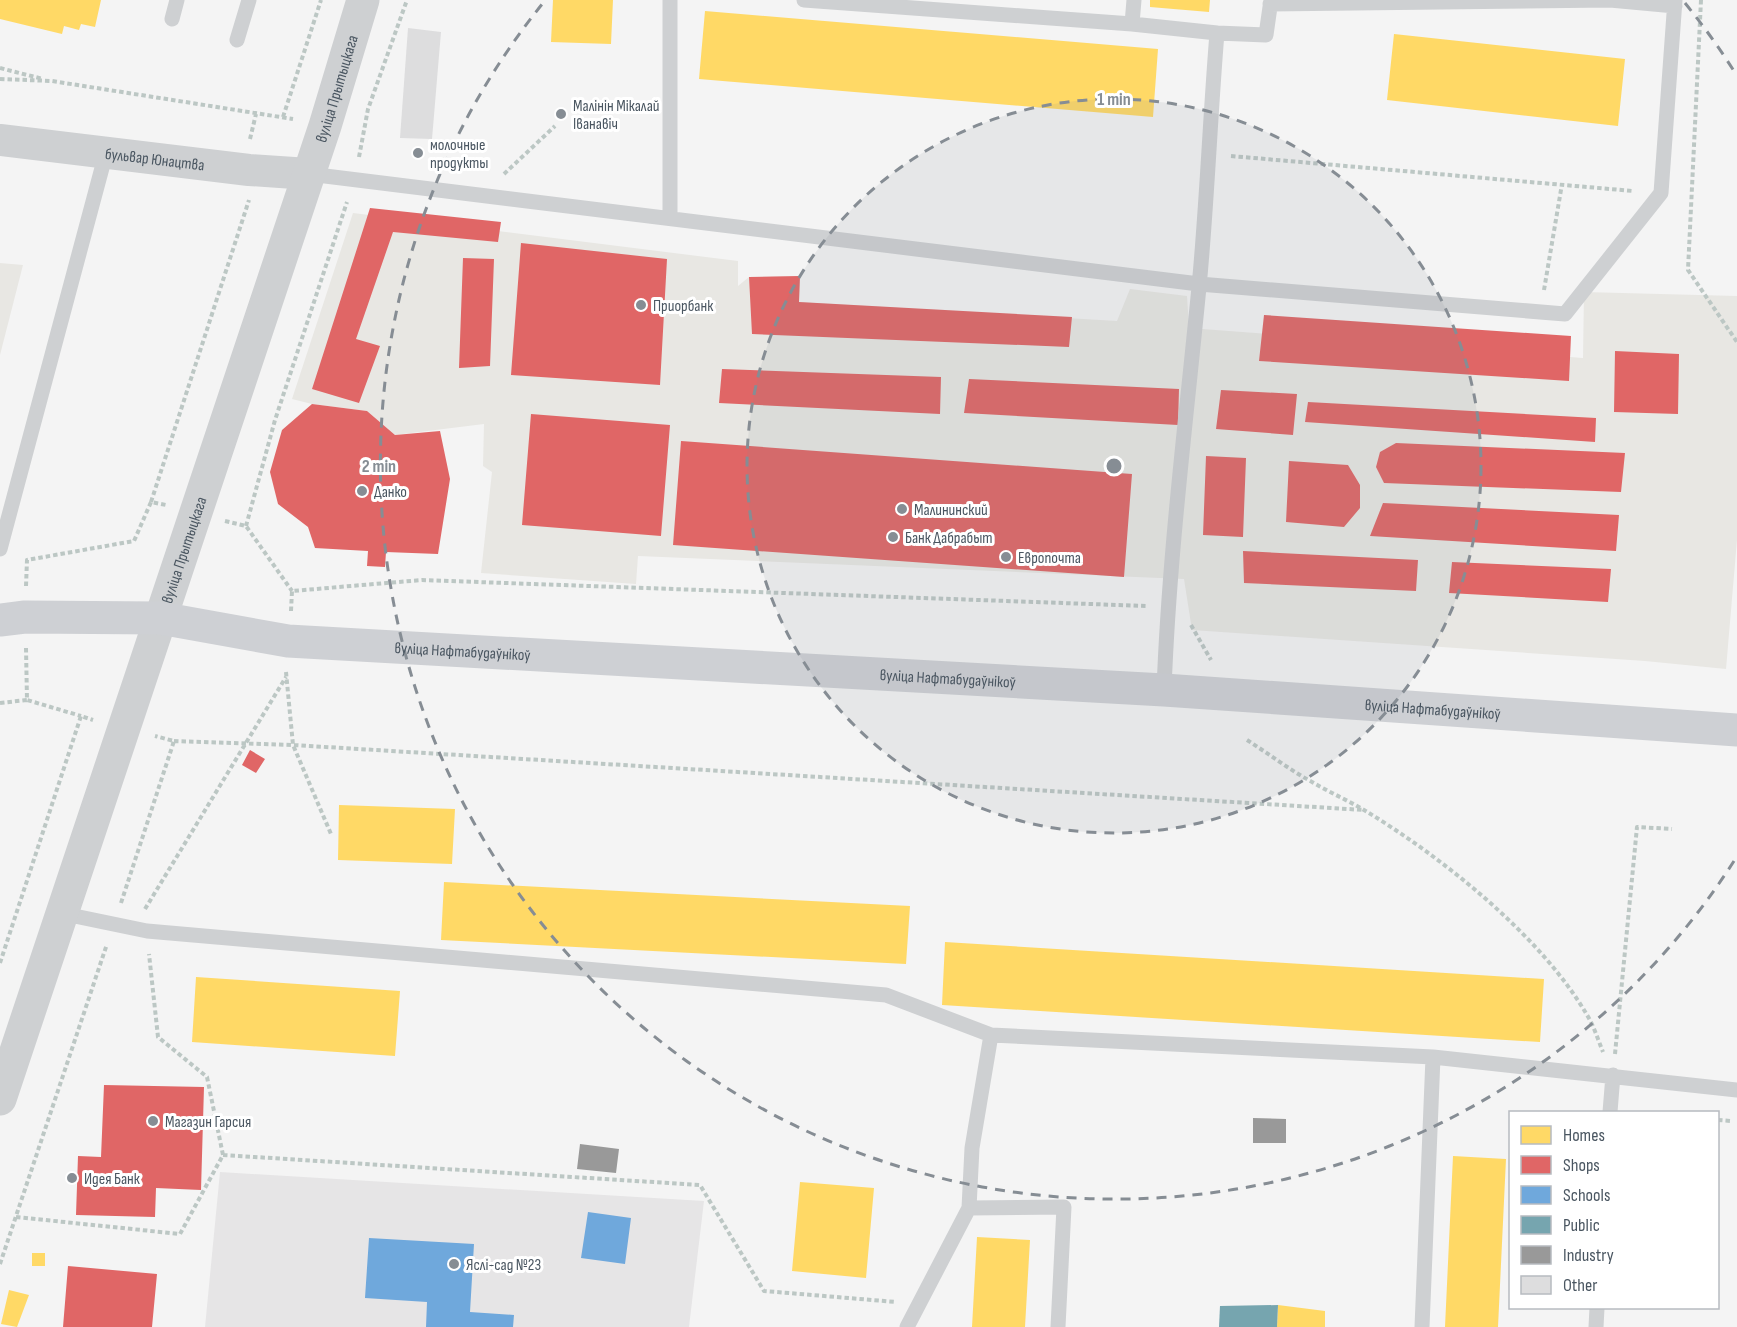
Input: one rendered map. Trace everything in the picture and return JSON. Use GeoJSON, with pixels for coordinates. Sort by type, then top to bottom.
{"type":"FeatureCollection","features":[{"type":"Feature","properties":{"kind":"main road"},"geometry":{"type":"LineString","coordinates":[[13,618],[160,618]]}},
{"type":"Feature","properties":{"kind":"main road","name":"вуліца Нафтабудаўнікоў"},"geometry":{"type":"LineString","coordinates":[[160,618],[288,641],[1164,690],[1737,730]]}},
{"type":"Feature","properties":{"kind":"street","name":"вуліца Прытыцкага"},"geometry":{"type":"LineString","coordinates":[[0,1099],[7,1051],[60,914],[325,126],[363,0]]}},
{"type":"Feature","properties":{"kind":"street","name":"бульвар Юнацтва"},"geometry":{"type":"LineString","coordinates":[[0,140],[249,170],[309,174]]}},
{"type":"Feature","properties":{"kind":"lane"},"geometry":{"type":"LineString","coordinates":[[172,19],[177,0]]}},
{"type":"Feature","properties":{"kind":"lane"},"geometry":{"type":"LineString","coordinates":[[237,40],[249,0]]}},
{"type":"Feature","properties":{"kind":"lane"},"geometry":{"type":"LineString","coordinates":[[670,0],[670,218]]}},
{"type":"Feature","properties":{"kind":"lane"},"geometry":{"type":"LineString","coordinates":[[309,174],[1199,284],[1565,314],[1661,193],[1675,3],[1610,0],[1270,2],[1266,35],[804,0]]}},
{"type":"Feature","properties":{"kind":"lane"},"geometry":{"type":"LineString","coordinates":[[1132,24],[1134,0]]}},
{"type":"Feature","properties":{"kind":"lane"},"geometry":{"type":"LineString","coordinates":[[1164,690],[1167,606],[1199,284],[1206,154],[1217,33]]}},
{"type":"Feature","properties":{"kind":"lane"},"geometry":{"type":"LineString","coordinates":[[0,549],[106,153]]}},
{"type":"Feature","properties":{"kind":"lane"},"geometry":{"type":"LineString","coordinates":[[60,914],[139,931],[886,995],[991,1035],[1432,1057],[1737,1090]]}},
{"type":"Feature","properties":{"kind":"lane"},"geometry":{"type":"LineString","coordinates":[[907,1327],[969,1208],[972,1148],[991,1035]]}},
{"type":"Feature","properties":{"kind":"lane"},"geometry":{"type":"LineString","coordinates":[[1422,1327],[1432,1057]]}},
{"type":"Feature","properties":{"kind":"lane"},"geometry":{"type":"LineString","coordinates":[[1610,1111],[1612,1075]]}},
{"type":"Feature","properties":{"kind":"lane"},"geometry":{"type":"LineString","coordinates":[[969,1208],[1064,1207],[1058,1327]]}},
{"type":"Feature","properties":{"kind":"lane"},"geometry":{"type":"LineString","coordinates":[[1596,1327],[1597,1309]]}},
{"type":"Feature","properties":{"kind":"path"},"geometry":{"type":"LineString","coordinates":[[283,117],[321,0]]}},
{"type":"Feature","properties":{"kind":"path"},"geometry":{"type":"LineString","coordinates":[[246,526],[275,420],[354,180],[365,135],[368,109],[407,0]]}},
{"type":"Feature","properties":{"kind":"path"},"geometry":{"type":"LineString","coordinates":[[1701,0],[1688,270],[1737,342]]}},
{"type":"Feature","properties":{"kind":"path"},"geometry":{"type":"LineString","coordinates":[[0,68],[52,81],[283,117],[365,135]]}},
{"type":"Feature","properties":{"kind":"path"},"geometry":{"type":"LineString","coordinates":[[0,78],[52,81]]}},
{"type":"Feature","properties":{"kind":"path"},"geometry":{"type":"LineString","coordinates":[[27,700],[13,618],[27,560],[134,541],[151,502],[249,202],[248,145],[256,114]]}},
{"type":"Feature","properties":{"kind":"path"},"geometry":{"type":"LineString","coordinates":[[482,195],[555,126]]}},
{"type":"Feature","properties":{"kind":"path"},"geometry":{"type":"LineString","coordinates":[[1206,154],[1661,193]]}},
{"type":"Feature","properties":{"kind":"path"},"geometry":{"type":"LineString","coordinates":[[1540,312],[1562,184]]}},
{"type":"Feature","properties":{"kind":"path"},"geometry":{"type":"LineString","coordinates":[[151,502],[246,526],[292,591],[286,676],[293,745],[331,834]]}},
{"type":"Feature","properties":{"kind":"path"},"geometry":{"type":"LineString","coordinates":[[292,591],[422,580],[1167,606],[1183,608],[1215,669]]}},
{"type":"Feature","properties":{"kind":"path"},"geometry":{"type":"LineString","coordinates":[[16,1217],[180,1234],[223,1155],[207,1077],[158,1037],[139,931],[244,744],[286,676]]}},
{"type":"Feature","properties":{"kind":"path"},"geometry":{"type":"LineString","coordinates":[[0,703],[27,700],[81,716]]}},
{"type":"Feature","properties":{"kind":"path"},"geometry":{"type":"LineString","coordinates":[[1247,740],[1311,782],[1364,810],[1424,850],[1463,881],[1526,938],[1557,972],[1588,1016],[1612,1075]]}},
{"type":"Feature","properties":{"kind":"path"},"geometry":{"type":"LineString","coordinates":[[174,741],[293,745],[1364,810]]}},
{"type":"Feature","properties":{"kind":"path"},"geometry":{"type":"LineString","coordinates":[[1612,1075],[1637,827],[1672,829]]}},
{"type":"Feature","properties":{"kind":"path"},"geometry":{"type":"LineString","coordinates":[[0,1264],[113,926]]}},
{"type":"Feature","properties":{"kind":"path"},"geometry":{"type":"LineString","coordinates":[[1719,1120],[1731,1121]]}},
{"type":"Feature","properties":{"kind":"path"},"geometry":{"type":"LineString","coordinates":[[223,1155],[700,1185],[764,1291],[919,1304]]}},
{"type":"Feature","properties":{"kind":"shaded area"},"geometry":{"type":"Polygon","coordinates":[[[353,213],[738,261],[738,286],[749,277],[800,276],[799,302],[1117,321],[1130,289],[1187,296],[1189,328],[1583,358],[1584,292],[1737,296],[1737,540],[1726,669],[1645,661],[1192,630],[1184,579],[638,556],[636,584],[481,573],[492,472],[483,466],[484,424],[395,435],[367,411],[292,399],[353,213]]]}},
{"type":"Feature","properties":{"kind":"shaded area"},"geometry":{"type":"Polygon","coordinates":[[[0,263],[23,265],[0,355],[0,263]]]}},
{"type":"Feature","properties":{"kind":"shaded area","name":"Яслі-сад №23"},"geometry":{"type":"Polygon","coordinates":[[[220,1172],[704,1201],[689,1327],[205,1327],[220,1172]]]}},
{"type":"Feature","properties":{"kind":"building: Homes"},"geometry":{"type":"Polygon","coordinates":[[[0,0],[101,0],[95,27],[81,24],[79,30],[64,26],[62,34],[0,19],[0,0]]]}},
{"type":"Feature","properties":{"kind":"building: Homes"},"geometry":{"type":"Polygon","coordinates":[[[553,0],[613,0],[611,44],[551,42],[553,0]]]}},
{"type":"Feature","properties":{"kind":"building: Homes"},"geometry":{"type":"Polygon","coordinates":[[[1150,0],[1210,0],[1209,12],[1150,7],[1150,0]]]}},
{"type":"Feature","properties":{"kind":"building: Homes"},"geometry":{"type":"Polygon","coordinates":[[[705,11],[1158,49],[1153,117],[699,79],[705,11]]]}},
{"type":"Feature","properties":{"kind":"building: Homes"},"geometry":{"type":"Polygon","coordinates":[[[1394,34],[1625,59],[1618,126],[1387,100],[1394,34]]]}},
{"type":"Feature","properties":{"kind":"building: Homes"},"geometry":{"type":"Polygon","coordinates":[[[339,805],[455,809],[452,864],[338,860],[339,805]]]}},
{"type":"Feature","properties":{"kind":"building: Homes"},"geometry":{"type":"Polygon","coordinates":[[[444,882],[910,906],[906,964],[441,940],[444,882]]]}},
{"type":"Feature","properties":{"kind":"building: Homes"},"geometry":{"type":"Polygon","coordinates":[[[945,942],[1544,979],[1540,1042],[942,1005],[945,942]]]}},
{"type":"Feature","properties":{"kind":"building: Homes"},"geometry":{"type":"Polygon","coordinates":[[[196,977],[400,991],[395,1056],[192,1042],[196,977]]]}},
{"type":"Feature","properties":{"kind":"building: Homes"},"geometry":{"type":"Polygon","coordinates":[[[1453,1156],[1506,1159],[1498,1327],[1445,1327],[1453,1156]]]}},
{"type":"Feature","properties":{"kind":"building: Homes"},"geometry":{"type":"Polygon","coordinates":[[[800,1182],[874,1188],[866,1278],[792,1271],[800,1182]]]}},
{"type":"Feature","properties":{"kind":"building: Homes"},"geometry":{"type":"Polygon","coordinates":[[[977,1237],[1030,1240],[1025,1327],[972,1327],[977,1237]]]}},
{"type":"Feature","properties":{"kind":"building: Homes"},"geometry":{"type":"Polygon","coordinates":[[[32,1253],[45,1253],[45,1266],[32,1266],[32,1253]]]}},
{"type":"Feature","properties":{"kind":"building: Homes"},"geometry":{"type":"Polygon","coordinates":[[[9,1290],[29,1295],[17,1327],[1,1324],[9,1290]]]}},
{"type":"Feature","properties":{"kind":"building: Homes"},"geometry":{"type":"Polygon","coordinates":[[[1278,1305],[1325,1311],[1325,1327],[1277,1327],[1278,1305]]]}},
{"type":"Feature","properties":{"kind":"building: Shops"},"geometry":{"type":"Polygon","coordinates":[[[370,208],[501,222],[498,242],[393,232],[356,339],[380,346],[359,403],[312,389],[370,208]]]}},
{"type":"Feature","properties":{"kind":"building: Shops"},"geometry":{"type":"Polygon","coordinates":[[[521,243],[667,259],[660,385],[511,375],[521,243]]]}},
{"type":"Feature","properties":{"kind":"building: Shops"},"geometry":{"type":"Polygon","coordinates":[[[463,258],[494,259],[490,366],[459,368],[463,258]]]}},
{"type":"Feature","properties":{"kind":"building: Shops"},"geometry":{"type":"Polygon","coordinates":[[[800,276],[799,302],[1072,317],[1069,347],[752,334],[749,277],[800,276]]]}},
{"type":"Feature","properties":{"kind":"building: Shops"},"geometry":{"type":"Polygon","coordinates":[[[1264,315],[1571,336],[1569,381],[1259,361],[1264,315]]]}},
{"type":"Feature","properties":{"kind":"building: Shops"},"geometry":{"type":"Polygon","coordinates":[[[1615,351],[1679,354],[1678,414],[1614,412],[1615,351]]]}},
{"type":"Feature","properties":{"kind":"building: Shops"},"geometry":{"type":"Polygon","coordinates":[[[722,369],[941,377],[940,414],[719,403],[722,369]]]}},
{"type":"Feature","properties":{"kind":"building: Shops"},"geometry":{"type":"Polygon","coordinates":[[[969,379],[1179,389],[1178,425],[964,413],[969,379]]]}},
{"type":"Feature","properties":{"kind":"building: Shops"},"geometry":{"type":"Polygon","coordinates":[[[1221,390],[1297,394],[1293,435],[1216,429],[1221,390]]]}},
{"type":"Feature","properties":{"kind":"building: Shops"},"geometry":{"type":"Polygon","coordinates":[[[1308,402],[1596,418],[1595,442],[1305,422],[1308,402]]]}},
{"type":"Feature","properties":{"kind":"building: Shops","name":"Данко"},"geometry":{"type":"Polygon","coordinates":[[[312,404],[367,411],[395,435],[440,431],[450,479],[438,554],[386,552],[385,567],[367,566],[368,551],[315,548],[308,527],[278,504],[270,472],[282,430],[312,404]]]}},
{"type":"Feature","properties":{"kind":"building: Shops"},"geometry":{"type":"Polygon","coordinates":[[[531,414],[670,425],[661,536],[522,525],[531,414]]]}},
{"type":"Feature","properties":{"kind":"building: Shops","name":"Малининский"},"geometry":{"type":"Polygon","coordinates":[[[681,441],[1132,474],[1124,577],[673,545],[681,441]]]}},
{"type":"Feature","properties":{"kind":"building: Shops"},"geometry":{"type":"Polygon","coordinates":[[[1396,443],[1625,453],[1621,492],[1384,483],[1376,467],[1380,452],[1396,443]]]}},
{"type":"Feature","properties":{"kind":"building: Shops"},"geometry":{"type":"Polygon","coordinates":[[[1206,456],[1246,458],[1243,537],[1203,535],[1206,456]]]}},
{"type":"Feature","properties":{"kind":"building: Shops"},"geometry":{"type":"Polygon","coordinates":[[[1289,461],[1348,465],[1360,485],[1360,508],[1344,527],[1286,522],[1289,461]]]}},
{"type":"Feature","properties":{"kind":"building: Shops"},"geometry":{"type":"Polygon","coordinates":[[[1383,503],[1619,515],[1616,551],[1370,536],[1383,503]]]}},
{"type":"Feature","properties":{"kind":"building: Shops"},"geometry":{"type":"Polygon","coordinates":[[[1243,551],[1418,560],[1416,591],[1244,583],[1243,551]]]}},
{"type":"Feature","properties":{"kind":"building: Shops"},"geometry":{"type":"Polygon","coordinates":[[[1452,562],[1611,569],[1608,602],[1449,593],[1452,562]]]}},
{"type":"Feature","properties":{"kind":"building: Shops"},"geometry":{"type":"Polygon","coordinates":[[[250,750],[265,759],[256,773],[242,765],[250,750]]]}},
{"type":"Feature","properties":{"kind":"building: Shops","name":"Магазин Гарсия"},"geometry":{"type":"Polygon","coordinates":[[[104,1085],[204,1087],[201,1190],[156,1188],[155,1217],[76,1215],[78,1156],[101,1157],[104,1085]]]}},
{"type":"Feature","properties":{"kind":"building: Shops"},"geometry":{"type":"Polygon","coordinates":[[[68,1266],[157,1274],[152,1327],[63,1327],[68,1266]]]}},
{"type":"Feature","properties":{"kind":"building: Schools"},"geometry":{"type":"Polygon","coordinates":[[[588,1212],[631,1218],[625,1264],[581,1258],[588,1212]]]}},
{"type":"Feature","properties":{"kind":"building: Schools","name":"Яслі-сад №23"},"geometry":{"type":"Polygon","coordinates":[[[369,1238],[474,1244],[470,1312],[514,1315],[513,1327],[426,1327],[427,1302],[365,1298],[369,1238]]]}},
{"type":"Feature","properties":{"kind":"building: Public"},"geometry":{"type":"Polygon","coordinates":[[[1278,1305],[1277,1327],[1219,1327],[1220,1306],[1278,1305]]]}},
{"type":"Feature","properties":{"kind":"building: Industry"},"geometry":{"type":"Polygon","coordinates":[[[1253,1118],[1286,1119],[1286,1143],[1253,1143],[1253,1118]]]}},
{"type":"Feature","properties":{"kind":"building: Industry"},"geometry":{"type":"Polygon","coordinates":[[[580,1144],[619,1149],[616,1173],[577,1169],[580,1144]]]}},
{"type":"Feature","properties":{"kind":"building: Other"},"geometry":{"type":"Polygon","coordinates":[[[408,28],[441,32],[432,139],[400,138],[408,28]]]}},
{"type":"Feature","properties":{"kind":"place","name":"Малінін Мікалай Іванавіч"},"geometry":{"type":"Point","coordinates":[561,114]}},
{"type":"Feature","properties":{"kind":"place","name":"молочные продукты"},"geometry":{"type":"Point","coordinates":[418,153]}},
{"type":"Feature","properties":{"kind":"place","name":"Приорбанк"},"geometry":{"type":"Point","coordinates":[641,305]}},
{"type":"Feature","properties":{"kind":"place","name":"Данко"},"geometry":{"type":"Point","coordinates":[362,491]}},
{"type":"Feature","properties":{"kind":"place","name":"Малининский"},"geometry":{"type":"Point","coordinates":[902,509]}},
{"type":"Feature","properties":{"kind":"place","name":"Банк Дабрабыт"},"geometry":{"type":"Point","coordinates":[893,537]}},
{"type":"Feature","properties":{"kind":"place","name":"Европочта"},"geometry":{"type":"Point","coordinates":[1006,557]}},
{"type":"Feature","properties":{"kind":"place","name":"Магазин Гарсия"},"geometry":{"type":"Point","coordinates":[153,1121]}},
{"type":"Feature","properties":{"kind":"place","name":"Идея Банк"},"geometry":{"type":"Point","coordinates":[72,1178]}},
{"type":"Feature","properties":{"kind":"place","name":"Яслі-сад №23"},"geometry":{"type":"Point","coordinates":[454,1264]}}]}
